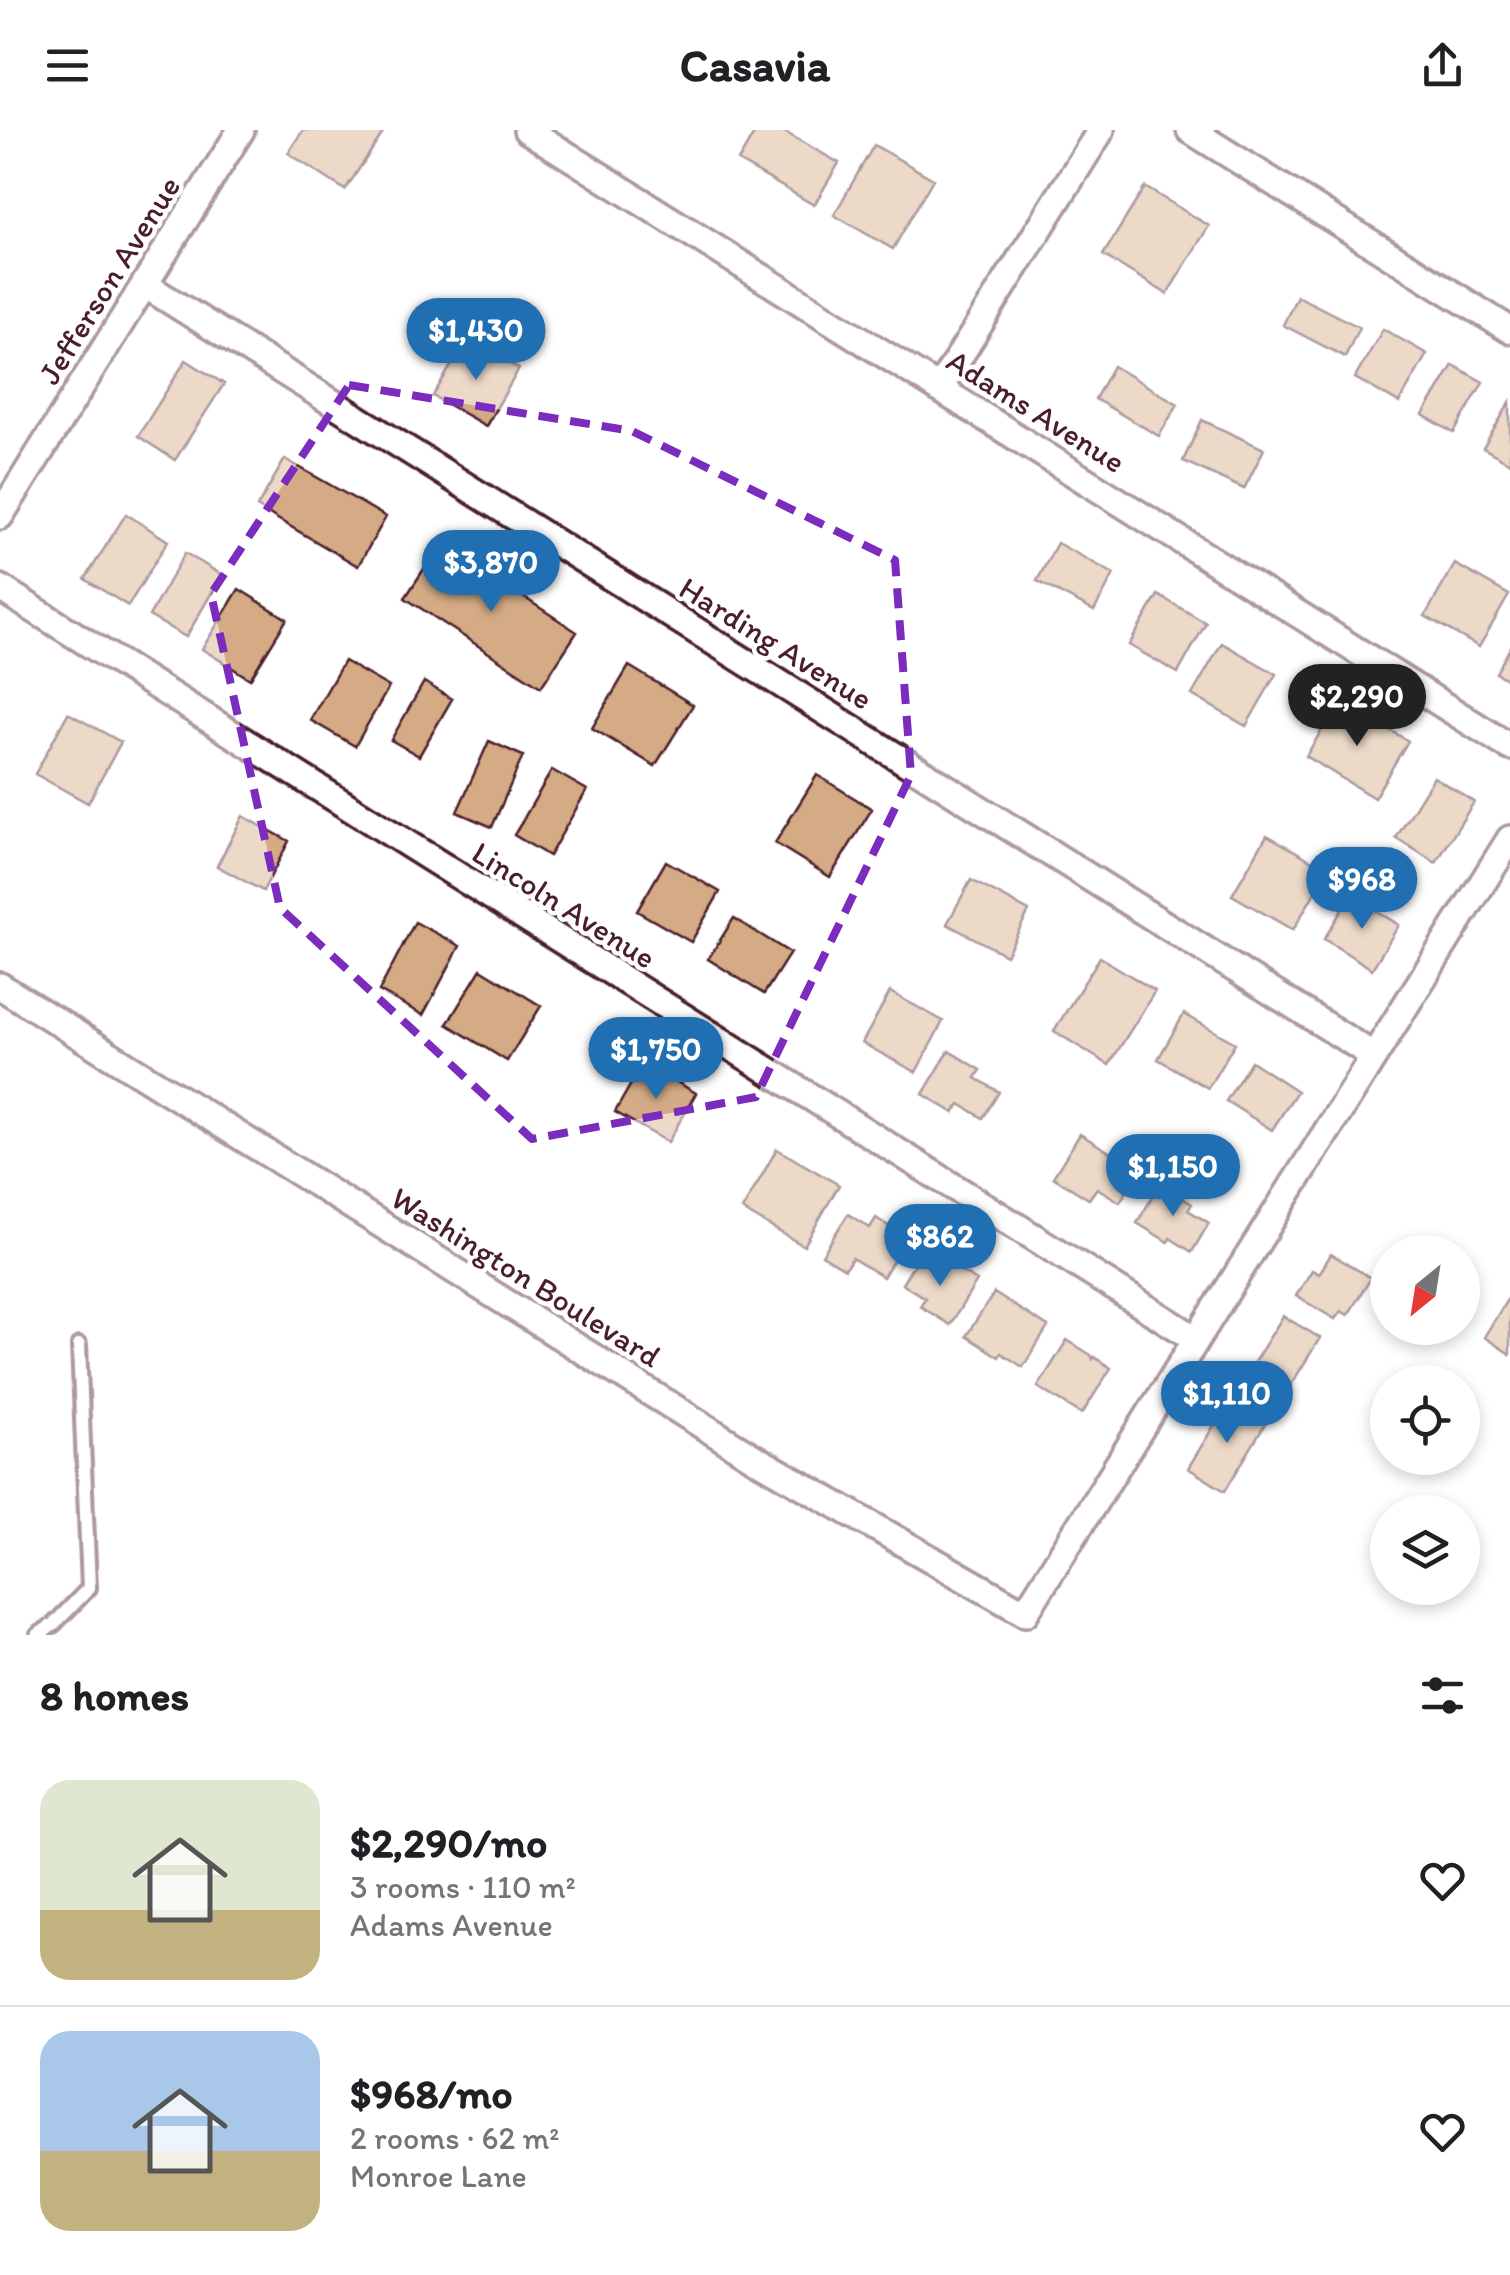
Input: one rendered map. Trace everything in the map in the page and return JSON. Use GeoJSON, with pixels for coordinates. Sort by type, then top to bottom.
{"type":"FeatureCollection","features":[{"type":"Feature","properties":{"kind":"street","name":"Jefferson Avenue"},"geometry":{"type":"LineString","coordinates":[[0,516],[241,130]]}},
{"type":"Feature","properties":{"kind":"street","name":"Adams Avenue"},"geometry":{"type":"LineString","coordinates":[[527,130],[1510,747]]}},
{"type":"Feature","properties":{"kind":"street"},"geometry":{"type":"LineString","coordinates":[[939,388],[1101,130]]}},
{"type":"Feature","properties":{"kind":"street"},"geometry":{"type":"LineString","coordinates":[[1190,130],[1510,330]]}},
{"type":"Feature","properties":{"kind":"street","name":"Harding Avenue"},"geometry":{"type":"LineString","coordinates":[[144,285],[1374,1056]]}},
{"type":"Feature","properties":{"kind":"street","name":"Lincoln Avenue"},"geometry":{"type":"LineString","coordinates":[[0,588],[1196,1339]]}},
{"type":"Feature","properties":{"kind":"street"},"geometry":{"type":"LineString","coordinates":[[1196,1339],[1510,839]]}},
{"type":"Feature","properties":{"kind":"street","name":"Washington Boulevard"},"geometry":{"type":"LineString","coordinates":[[0,986],[753,1458],[1025,1613],[1196,1339]]}},
{"type":"Feature","properties":{"kind":"lane"},"geometry":{"type":"LineString","coordinates":[[38,1635],[89,1588],[79,1346]]}},
{"type":"Feature","properties":{"kind":"highlighted area"},"geometry":{"type":"Polygon","coordinates":[[[349,385],[632,431],[895,560],[911,775],[756,1097],[532,1139],[280,908],[211,594],[349,385]]]}},
{"type":"Feature","properties":{"kind":"building"},"geometry":{"type":"Polygon","coordinates":[[[303,130],[385,130],[345,190],[288,153],[303,130]]]}},
{"type":"Feature","properties":{"kind":"building"},"geometry":{"type":"Polygon","coordinates":[[[756,130],[781,130],[839,163],[814,205],[738,161],[756,130]]]}},
{"type":"Feature","properties":{"kind":"building"},"geometry":{"type":"Polygon","coordinates":[[[874,145],[933,179],[893,249],[834,215],[874,145]]]}},
{"type":"Feature","properties":{"kind":"building"},"geometry":{"type":"Polygon","coordinates":[[[1145,187],[1209,226],[1167,294],[1103,255],[1145,187]]]}},
{"type":"Feature","properties":{"kind":"building"},"geometry":{"type":"Polygon","coordinates":[[[1297,296],[1359,327],[1345,357],[1283,325],[1297,296]]]}},
{"type":"Feature","properties":{"kind":"building"},"geometry":{"type":"Polygon","coordinates":[[[1383,329],[1427,354],[1399,403],[1355,378],[1383,329]]]}},
{"type":"Feature","properties":{"kind":"building"},"geometry":{"type":"Polygon","coordinates":[[[467,339],[519,369],[486,426],[433,396],[467,339]]]}},
{"type":"Feature","properties":{"kind":"building"},"geometry":{"type":"Polygon","coordinates":[[[186,360],[224,384],[175,460],[138,436],[186,360]]]}},
{"type":"Feature","properties":{"kind":"building"},"geometry":{"type":"Polygon","coordinates":[[[1453,365],[1483,382],[1454,433],[1423,415],[1453,365]]]}},
{"type":"Feature","properties":{"kind":"building"},"geometry":{"type":"Polygon","coordinates":[[[1113,366],[1178,404],[1159,436],[1095,399],[1113,366]]]}},
{"type":"Feature","properties":{"kind":"building"},"geometry":{"type":"Polygon","coordinates":[[[1510,402],[1510,463],[1483,448],[1510,402]]]}},
{"type":"Feature","properties":{"kind":"building"},"geometry":{"type":"Polygon","coordinates":[[[1202,420],[1264,449],[1244,489],[1183,461],[1202,420]]]}},
{"type":"Feature","properties":{"kind":"building"},"geometry":{"type":"Polygon","coordinates":[[[285,459],[386,517],[358,566],[257,507],[285,459]]]}},
{"type":"Feature","properties":{"kind":"building"},"geometry":{"type":"Polygon","coordinates":[[[126,514],[168,541],[128,606],[85,579],[126,514]]]}},
{"type":"Feature","properties":{"kind":"building"},"geometry":{"type":"Polygon","coordinates":[[[441,543],[577,632],[541,687],[405,598],[441,543]]]}},
{"type":"Feature","properties":{"kind":"building"},"geometry":{"type":"Polygon","coordinates":[[[1057,543],[1114,574],[1094,611],[1037,581],[1057,543]]]}},
{"type":"Feature","properties":{"kind":"building"},"geometry":{"type":"Polygon","coordinates":[[[185,553],[222,575],[186,637],[149,616],[185,553]]]}},
{"type":"Feature","properties":{"kind":"building"},"geometry":{"type":"Polygon","coordinates":[[[1455,564],[1509,595],[1479,647],[1425,616],[1455,564]]]}},
{"type":"Feature","properties":{"kind":"building"},"geometry":{"type":"Polygon","coordinates":[[[239,589],[287,619],[250,679],[202,649],[239,589]]]}},
{"type":"Feature","properties":{"kind":"building"},"geometry":{"type":"Polygon","coordinates":[[[1158,595],[1206,623],[1178,673],[1129,645],[1158,595]]]}},
{"type":"Feature","properties":{"kind":"building"},"geometry":{"type":"Polygon","coordinates":[[[1222,643],[1276,674],[1246,726],[1192,695],[1222,643]]]}},
{"type":"Feature","properties":{"kind":"building"},"geometry":{"type":"Polygon","coordinates":[[[1510,648],[1510,681],[1496,673],[1510,648]]]}},
{"type":"Feature","properties":{"kind":"building"},"geometry":{"type":"Polygon","coordinates":[[[344,661],[389,687],[355,746],[310,720],[344,661]]]}},
{"type":"Feature","properties":{"kind":"building"},"geometry":{"type":"Polygon","coordinates":[[[629,666],[693,705],[655,766],[592,728],[629,666]]]}},
{"type":"Feature","properties":{"kind":"building"},"geometry":{"type":"Polygon","coordinates":[[[424,682],[452,699],[419,756],[391,740],[424,682]]]}},
{"type":"Feature","properties":{"kind":"building"},"geometry":{"type":"Polygon","coordinates":[[[1340,700],[1408,741],[1374,798],[1306,756],[1340,700]]]}},
{"type":"Feature","properties":{"kind":"building"},"geometry":{"type":"Polygon","coordinates":[[[68,713],[121,742],[88,803],[35,774],[68,713]]]}},
{"type":"Feature","properties":{"kind":"building"},"geometry":{"type":"Polygon","coordinates":[[[489,741],[523,756],[492,827],[457,812],[489,741]]]}},
{"type":"Feature","properties":{"kind":"building"},"geometry":{"type":"Polygon","coordinates":[[[552,770],[587,790],[549,856],[514,835],[552,770]]]}},
{"type":"Feature","properties":{"kind":"building"},"geometry":{"type":"Polygon","coordinates":[[[817,775],[872,809],[830,877],[775,843],[817,775]]]}},
{"type":"Feature","properties":{"kind":"building"},"geometry":{"type":"Polygon","coordinates":[[[1434,777],[1474,802],[1436,863],[1396,838],[1434,777]]]}},
{"type":"Feature","properties":{"kind":"building"},"geometry":{"type":"Polygon","coordinates":[[[243,816],[289,841],[263,891],[217,866],[243,816]]]}},
{"type":"Feature","properties":{"kind":"building"},"geometry":{"type":"Polygon","coordinates":[[[1267,835],[1328,870],[1293,930],[1232,895],[1267,835]]]}},
{"type":"Feature","properties":{"kind":"building"},"geometry":{"type":"Polygon","coordinates":[[[666,861],[720,892],[691,942],[637,911],[666,861]]]}},
{"type":"Feature","properties":{"kind":"building"},"geometry":{"type":"Polygon","coordinates":[[[971,880],[1029,911],[1006,955],[947,924],[971,880]]]}},
{"type":"Feature","properties":{"kind":"building"},"geometry":{"type":"Polygon","coordinates":[[[1351,895],[1399,925],[1372,969],[1324,939],[1351,895]]]}},
{"type":"Feature","properties":{"kind":"building"},"geometry":{"type":"Polygon","coordinates":[[[734,918],[790,953],[764,994],[708,959],[734,918]]]}},
{"type":"Feature","properties":{"kind":"building"},"geometry":{"type":"Polygon","coordinates":[[[415,922],[460,946],[423,1015],[379,991],[415,922]]]}},
{"type":"Feature","properties":{"kind":"building"},"geometry":{"type":"Polygon","coordinates":[[[1100,957],[1155,991],[1109,1065],[1054,1031],[1100,957]]]}},
{"type":"Feature","properties":{"kind":"building"},"geometry":{"type":"Polygon","coordinates":[[[481,969],[541,1006],[507,1061],[447,1024],[481,969]]]}},
{"type":"Feature","properties":{"kind":"building"},"geometry":{"type":"Polygon","coordinates":[[[890,992],[943,1021],[916,1072],[862,1043],[890,992]]]}},
{"type":"Feature","properties":{"kind":"building"},"geometry":{"type":"Polygon","coordinates":[[[1184,1014],[1235,1043],[1208,1088],[1158,1059],[1184,1014]]]}},
{"type":"Feature","properties":{"kind":"building"},"geometry":{"type":"Polygon","coordinates":[[[949,1051],[981,1070],[976,1078],[999,1092],[983,1118],[960,1104],[954,1113],[923,1094],[949,1051]]]}},
{"type":"Feature","properties":{"kind":"building"},"geometry":{"type":"Polygon","coordinates":[[[1251,1061],[1297,1091],[1272,1130],[1226,1101],[1251,1061]]]}},
{"type":"Feature","properties":{"kind":"building"},"geometry":{"type":"Polygon","coordinates":[[[643,1063],[696,1093],[668,1142],[615,1112],[643,1063]]]}},
{"type":"Feature","properties":{"kind":"building"},"geometry":{"type":"Polygon","coordinates":[[[1080,1134],[1116,1156],[1113,1161],[1136,1176],[1120,1202],[1097,1188],[1089,1199],[1053,1177],[1080,1134]]]}},
{"type":"Feature","properties":{"kind":"building"},"geometry":{"type":"Polygon","coordinates":[[[777,1149],[839,1185],[804,1246],[742,1210],[777,1149]]]}},
{"type":"Feature","properties":{"kind":"building"},"geometry":{"type":"Polygon","coordinates":[[[1160,1184],[1192,1204],[1188,1210],[1209,1223],[1192,1252],[1137,1223],[1160,1184]]]}},
{"type":"Feature","properties":{"kind":"building"},"geometry":{"type":"Polygon","coordinates":[[[848,1214],[870,1228],[876,1218],[907,1238],[883,1277],[852,1258],[845,1269],[822,1255],[848,1214]]]}},
{"type":"Feature","properties":{"kind":"building"},"geometry":{"type":"Polygon","coordinates":[[[1331,1254],[1370,1280],[1348,1315],[1341,1311],[1335,1319],[1296,1296],[1312,1270],[1319,1274],[1331,1254]]]}},
{"type":"Feature","properties":{"kind":"building"},"geometry":{"type":"Polygon","coordinates":[[[917,1259],[940,1273],[946,1263],[977,1281],[950,1325],[920,1306],[925,1298],[902,1284],[917,1259]]]}},
{"type":"Feature","properties":{"kind":"building"},"geometry":{"type":"Polygon","coordinates":[[[994,1293],[1048,1327],[1023,1367],[966,1336],[994,1293]]]}},
{"type":"Feature","properties":{"kind":"building"},"geometry":{"type":"Polygon","coordinates":[[[1510,1295],[1510,1354],[1484,1337],[1510,1295]]]}},
{"type":"Feature","properties":{"kind":"building"},"geometry":{"type":"Polygon","coordinates":[[[1283,1316],[1320,1338],[1278,1406],[1241,1383],[1283,1316]]]}},
{"type":"Feature","properties":{"kind":"building"},"geometry":{"type":"Polygon","coordinates":[[[1067,1340],[1111,1368],[1082,1414],[1038,1387],[1067,1340]]]}},
{"type":"Feature","properties":{"kind":"building"},"geometry":{"type":"Polygon","coordinates":[[[1229,1401],[1266,1423],[1225,1491],[1188,1468],[1229,1401]]]}}]}
